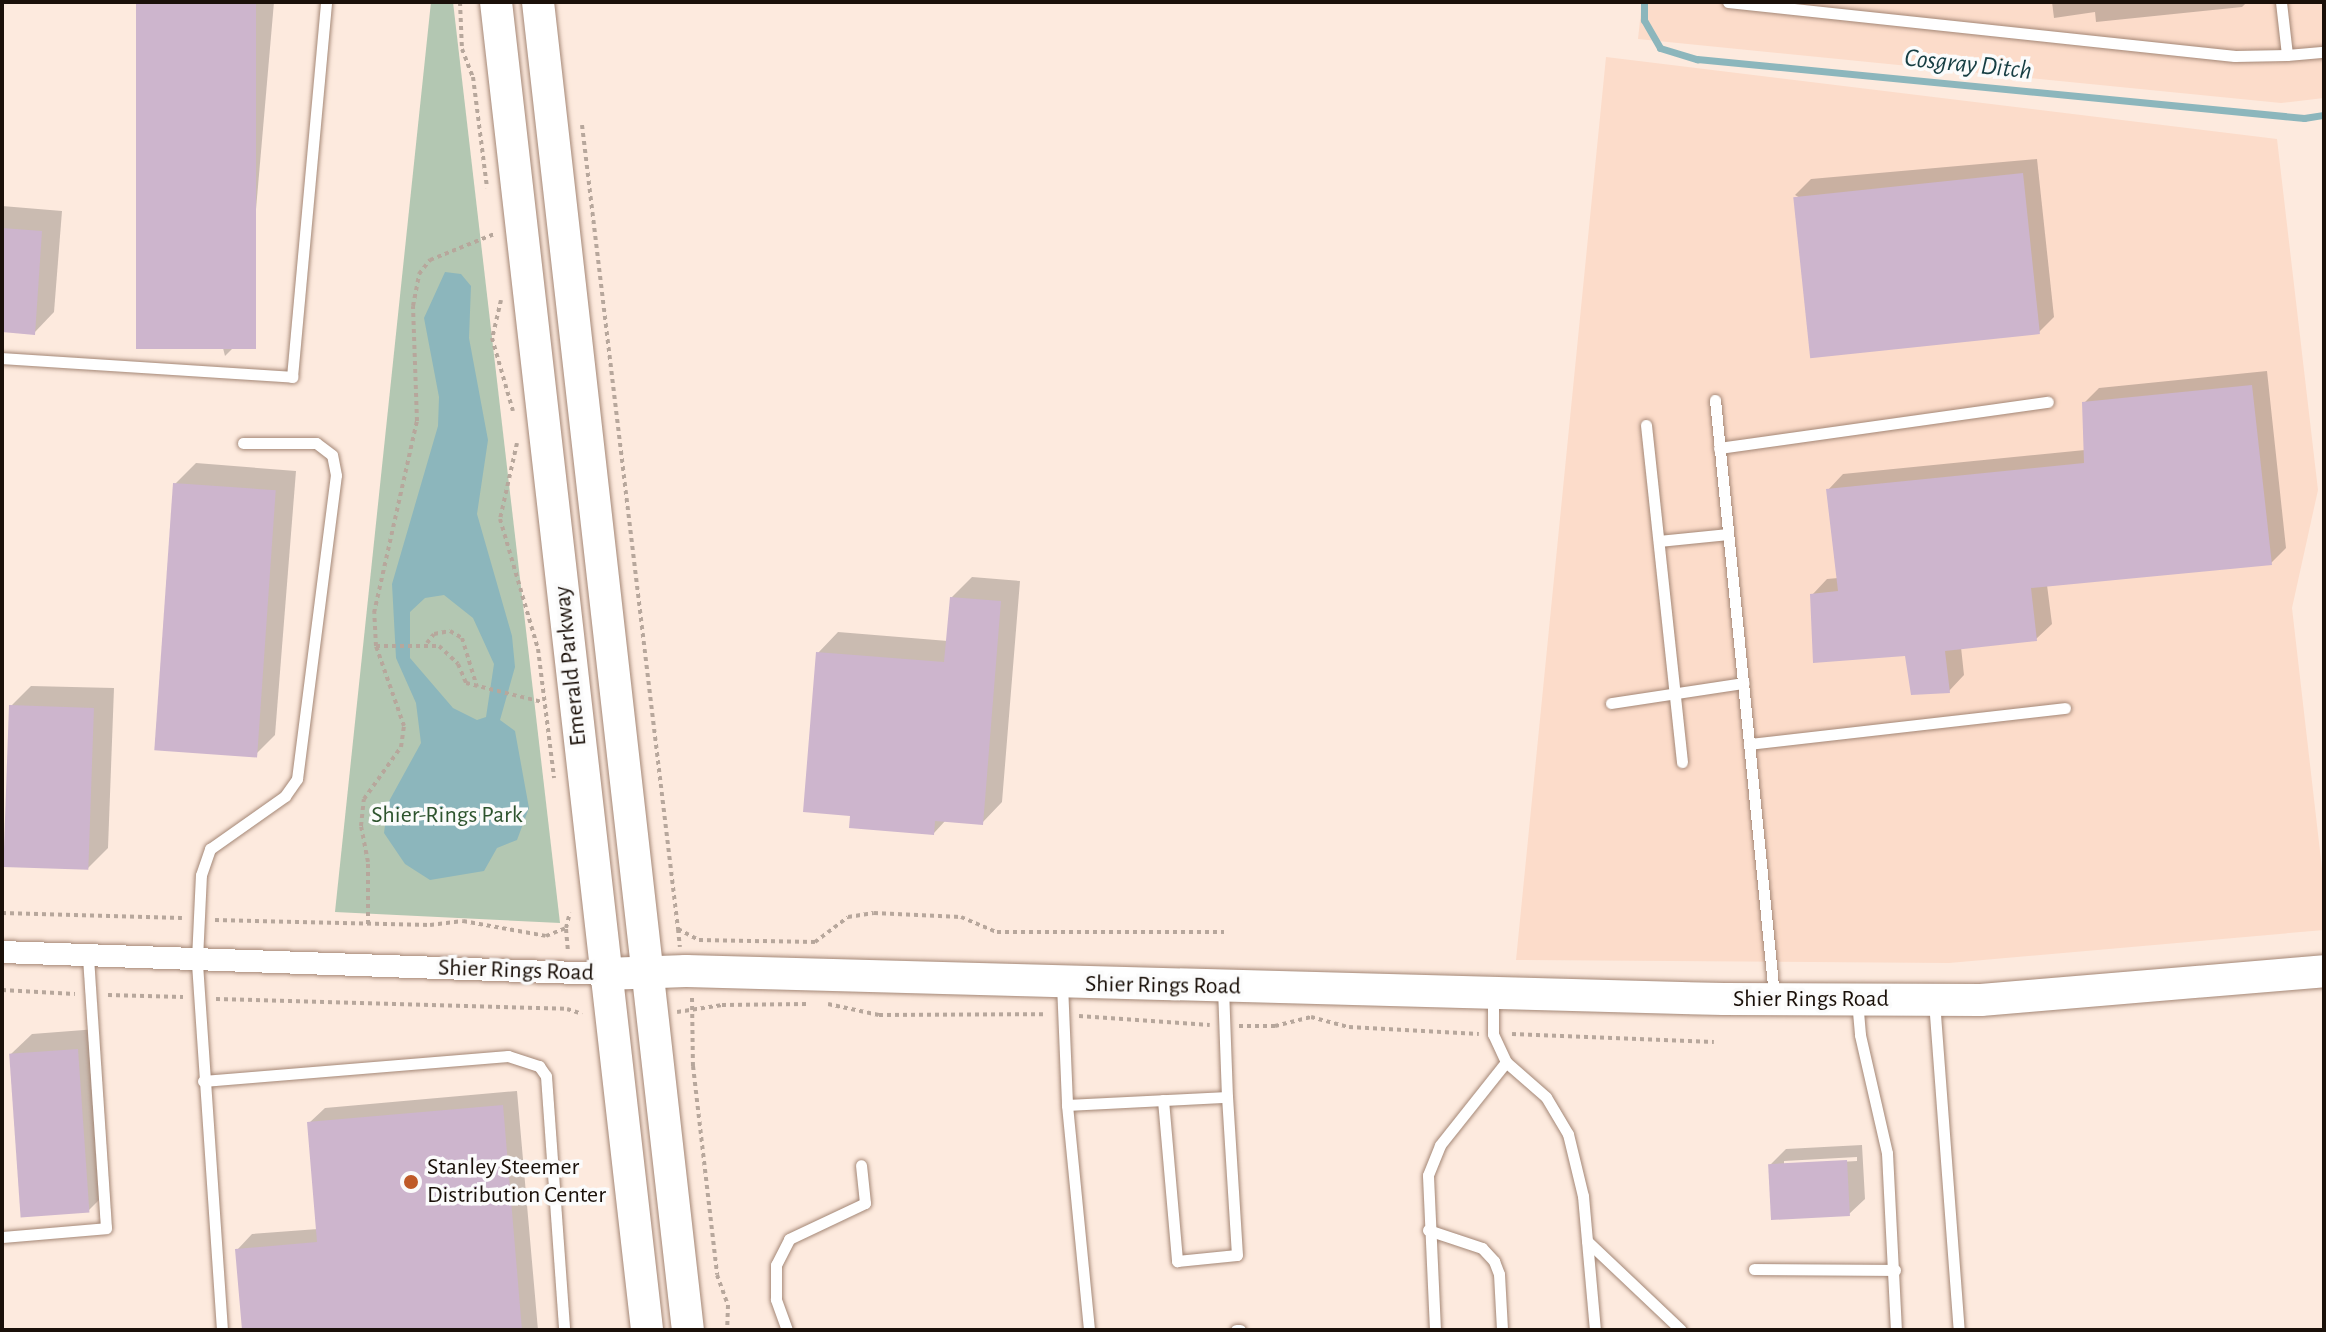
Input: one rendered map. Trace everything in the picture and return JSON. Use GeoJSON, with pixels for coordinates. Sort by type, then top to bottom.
{"type":"FeatureCollection","features":[{"type":"Feature","properties":{"kind":"main road","name":"Emerald Parkway"},"geometry":{"type":"LineString","coordinates":[[496,2],[647,1330]]}},
{"type":"Feature","properties":{"kind":"main road","name":"Emerald Parkway"},"geometry":{"type":"LineString","coordinates":[[538,2],[651,971],[688,1330]]}},
{"type":"Feature","properties":{"kind":"main road","name":"Shier Rings Road"},"geometry":{"type":"LineString","coordinates":[[605,974],[651,971],[1775,1000],[1934,1000],[2164,987],[2324,971]]}},
{"type":"Feature","properties":{"kind":"street","name":"Shier Rings Road"},"geometry":{"type":"LineString","coordinates":[[2,952],[605,974]]}},
{"type":"Feature","properties":{"kind":"lane"},"geometry":{"type":"LineString","coordinates":[[2,358],[292,377],[326,2]]}},
{"type":"Feature","properties":{"kind":"lane"},"geometry":{"type":"LineString","coordinates":[[1728,2],[2235,56],[2324,52]]}},
{"type":"Feature","properties":{"kind":"lane"},"geometry":{"type":"LineString","coordinates":[[2281,2],[2287,55]]}},
{"type":"Feature","properties":{"kind":"lane"},"geometry":{"type":"LineString","coordinates":[[1715,400],[1775,1000]]}},
{"type":"Feature","properties":{"kind":"lane"},"geometry":{"type":"LineString","coordinates":[[1719,448],[2048,402]]}},
{"type":"Feature","properties":{"kind":"lane"},"geometry":{"type":"LineString","coordinates":[[1646,425],[1682,762]]}},
{"type":"Feature","properties":{"kind":"lane"},"geometry":{"type":"LineString","coordinates":[[222,1330],[197,959],[201,875],[210,849],[285,796],[297,779],[336,475],[332,455],[316,443],[243,443]]}},
{"type":"Feature","properties":{"kind":"lane"},"geometry":{"type":"LineString","coordinates":[[1659,541],[1728,534]]}},
{"type":"Feature","properties":{"kind":"lane"},"geometry":{"type":"LineString","coordinates":[[1611,703],[1743,683]]}},
{"type":"Feature","properties":{"kind":"lane"},"geometry":{"type":"LineString","coordinates":[[1749,744],[2065,708]]}},
{"type":"Feature","properties":{"kind":"lane"},"geometry":{"type":"LineString","coordinates":[[2,1237],[106,1228],[88,955]]}},
{"type":"Feature","properties":{"kind":"lane"},"geometry":{"type":"LineString","coordinates":[[1062,983],[1067,1105],[1089,1330]]}},
{"type":"Feature","properties":{"kind":"lane"},"geometry":{"type":"LineString","coordinates":[[1163,1100],[1177,1261],[1237,1255],[1223,987]]}},
{"type":"Feature","properties":{"kind":"lane"},"geometry":{"type":"LineString","coordinates":[[1493,991],[1493,1034],[1506,1062],[1546,1097],[1568,1134],[1587,1241],[1595,1330]]}},
{"type":"Feature","properties":{"kind":"lane"},"geometry":{"type":"LineString","coordinates":[[1857,1000],[1860,1035],[1887,1153],[1896,1330]]}},
{"type":"Feature","properties":{"kind":"lane"},"geometry":{"type":"LineString","coordinates":[[1934,1000],[1959,1330]]}},
{"type":"Feature","properties":{"kind":"lane"},"geometry":{"type":"LineString","coordinates":[[203,1081],[508,1056],[539,1066],[546,1076],[564,1330]]}},
{"type":"Feature","properties":{"kind":"lane"},"geometry":{"type":"LineString","coordinates":[[1435,1330],[1428,1230],[1428,1175],[1440,1145],[1506,1062]]}},
{"type":"Feature","properties":{"kind":"lane"},"geometry":{"type":"LineString","coordinates":[[1067,1105],[1227,1097]]}},
{"type":"Feature","properties":{"kind":"lane"},"geometry":{"type":"LineString","coordinates":[[787,1330],[776,1299],[776,1265],[789,1239],[865,1203],[861,1165]]}},
{"type":"Feature","properties":{"kind":"lane"},"geometry":{"type":"LineString","coordinates":[[1428,1230],[1482,1248],[1494,1261],[1499,1274],[1502,1330]]}},
{"type":"Feature","properties":{"kind":"lane"},"geometry":{"type":"LineString","coordinates":[[1587,1241],[1681,1330]]}},
{"type":"Feature","properties":{"kind":"lane"},"geometry":{"type":"LineString","coordinates":[[1754,1269],[1895,1270]]}},
{"type":"Feature","properties":{"kind":"path"},"geometry":{"type":"LineString","coordinates":[[460,2],[462,49],[473,77],[489,204]]}},
{"type":"Feature","properties":{"kind":"path"},"geometry":{"type":"LineString","coordinates":[[582,120],[678,929],[699,940],[815,942],[848,917],[874,913],[961,917],[997,932],[1224,932]]}},
{"type":"Feature","properties":{"kind":"path"},"geometry":{"type":"LineString","coordinates":[[492,219],[496,249]]}},
{"type":"Feature","properties":{"kind":"path"},"geometry":{"type":"LineString","coordinates":[[368,924],[368,862],[361,826],[364,799],[401,747],[404,726],[376,646],[374,613],[417,421],[413,306],[419,274],[430,260],[494,234]]}},
{"type":"Feature","properties":{"kind":"path"},"geometry":{"type":"LineString","coordinates":[[502,296],[492,338],[515,417]]}},
{"type":"Feature","properties":{"kind":"path"},"geometry":{"type":"LineString","coordinates":[[519,429],[500,519],[525,592],[538,649],[542,702],[556,788]]}},
{"type":"Feature","properties":{"kind":"path"},"geometry":{"type":"LineString","coordinates":[[426,644],[434,634],[450,631],[462,638],[477,687]]}},
{"type":"Feature","properties":{"kind":"path"},"geometry":{"type":"LineString","coordinates":[[376,646],[411,643],[439,646],[458,664],[466,683],[511,699],[542,702]]}},
{"type":"Feature","properties":{"kind":"path"},"geometry":{"type":"LineString","coordinates":[[2,913],[368,924],[463,921],[546,936],[566,928],[572,906]]}},
{"type":"Feature","properties":{"kind":"path"},"geometry":{"type":"LineString","coordinates":[[727,1330],[728,1305],[717,1275],[693,1066],[695,1012],[722,1005],[823,1003],[879,1015],[1061,1015],[1223,1025],[1275,1026],[1311,1017],[1349,1027],[1714,1042]]}},
{"type":"Feature","properties":{"kind":"shaded area"},"geometry":{"type":"Polygon","coordinates":[[[1642,2],[2324,2],[2324,98],[2281,103],[1638,39],[1642,2]]]}},
{"type":"Feature","properties":{"kind":"shaded area"},"geometry":{"type":"Polygon","coordinates":[[[1606,57],[2277,139],[2318,490],[2292,608],[2324,886],[2324,930],[1949,963],[1516,960],[1606,57]]]}},
{"type":"Feature","properties":{"kind":"green space","name":"Shier-Rings Park"},"geometry":{"type":"Polygon","coordinates":[[[431,2],[453,2],[560,923],[335,912],[431,2]]]}},
{"type":"Feature","properties":{"kind":"water"},"geometry":{"type":"Polygon","coordinates":[[[445,272],[461,274],[471,286],[469,338],[488,440],[477,514],[512,636],[515,667],[500,720],[515,731],[529,808],[517,840],[497,848],[484,871],[430,880],[405,864],[384,833],[388,803],[421,743],[416,703],[396,658],[392,584],[438,426],[439,397],[424,318],[445,272]],[[444,595],[425,598],[410,612],[410,658],[453,708],[477,720],[486,717],[494,664],[473,618],[444,595]]]}},
{"type":"Feature","properties":{"kind":"building"},"geometry":{"type":"Polygon","coordinates":[[[136,2],[256,2],[256,349],[136,349],[136,2]]]}},
{"type":"Feature","properties":{"kind":"building"},"geometry":{"type":"Polygon","coordinates":[[[2023,173],[2040,334],[1810,358],[1793,197],[2023,173]]]}},
{"type":"Feature","properties":{"kind":"building"},"geometry":{"type":"Polygon","coordinates":[[[2,228],[42,231],[35,335],[2,332],[2,228]]]}},
{"type":"Feature","properties":{"kind":"building"},"geometry":{"type":"Polygon","coordinates":[[[2252,385],[2272,565],[2031,588],[2037,641],[1945,651],[1950,693],[1911,695],[1905,656],[1813,663],[1810,594],[1838,591],[1826,489],[2084,463],[2082,402],[2252,385]]]}},
{"type":"Feature","properties":{"kind":"building"},"geometry":{"type":"Polygon","coordinates":[[[173,483],[276,490],[257,758],[154,750],[173,483]]]}},
{"type":"Feature","properties":{"kind":"building"},"geometry":{"type":"Polygon","coordinates":[[[950,597],[1001,601],[983,825],[935,821],[934,835],[849,828],[850,816],[803,812],[816,652],[944,662],[950,597]]]}},
{"type":"Feature","properties":{"kind":"building"},"geometry":{"type":"Polygon","coordinates":[[[9,705],[94,708],[88,870],[3,867],[9,705]]]}},
{"type":"Feature","properties":{"kind":"building"},"geometry":{"type":"Polygon","coordinates":[[[78,1049],[89,1213],[21,1217],[9,1054],[78,1049]]]}},
{"type":"Feature","properties":{"kind":"building","name":"Stanley Steemer Distribution Center"},"geometry":{"type":"Polygon","coordinates":[[[503,1105],[522,1330],[242,1330],[235,1249],[317,1242],[307,1122],[503,1105]]]}},
{"type":"Feature","properties":{"kind":"building"},"geometry":{"type":"Polygon","coordinates":[[[1847,1160],[1850,1216],[1771,1220],[1768,1164],[1847,1160]]]}},
{"type":"Feature","properties":{"kind":"waterway","name":"Cosgray Ditch"},"geometry":{"type":"LineString","coordinates":[[1644,2],[1644,20],[1660,48],[1697,59],[2304,118],[2324,115]]}},
{"type":"Feature","properties":{"kind":"place","name":"Stanley Steemer Distribution Center"},"geometry":{"type":"Point","coordinates":[411,1182]}}]}
